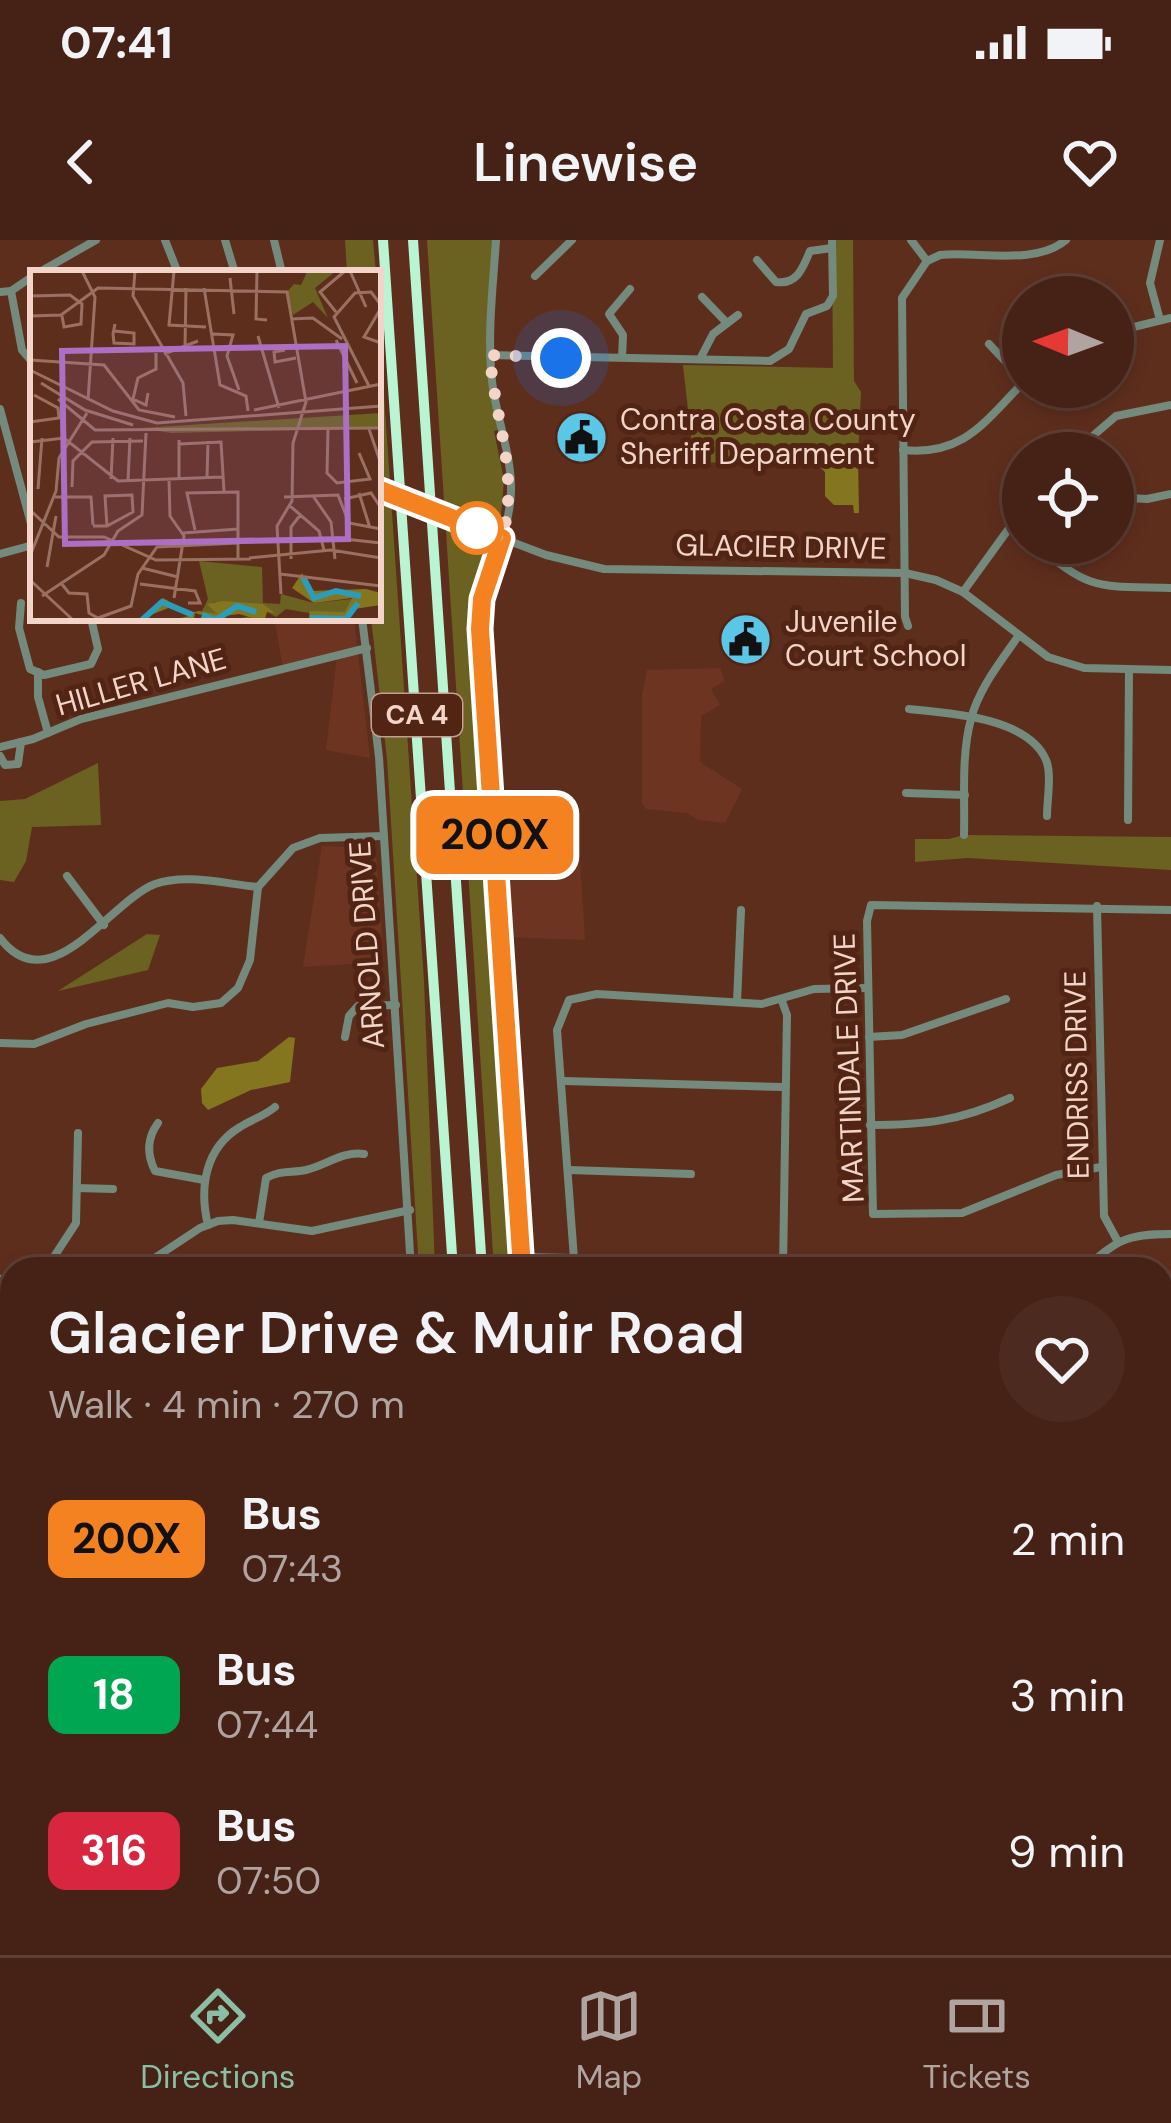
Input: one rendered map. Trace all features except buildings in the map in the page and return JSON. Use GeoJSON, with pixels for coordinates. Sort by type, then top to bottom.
{"type":"FeatureCollection","features":[{"type":"Feature","properties":{"kind":"highway","name":"CA 4"},"geometry":{"type":"LineString","coordinates":[[383,240],[452,1257]]}},
{"type":"Feature","properties":{"kind":"highway","name":"CA 4"},"geometry":{"type":"LineString","coordinates":[[413,240],[481,1257]]}},
{"type":"Feature","properties":{"kind":"street"},"geometry":{"type":"LineString","coordinates":[[45,270],[96,240]]}},
{"type":"Feature","properties":{"kind":"street"},"geometry":{"type":"LineString","coordinates":[[165,240],[177,270]]}},
{"type":"Feature","properties":{"kind":"street"},"geometry":{"type":"LineString","coordinates":[[224,240],[234,270]]}},
{"type":"Feature","properties":{"kind":"street"},"geometry":{"type":"LineString","coordinates":[[274,240],[281,270]]}},
{"type":"Feature","properties":{"kind":"street"},"geometry":{"type":"LineString","coordinates":[[496,240],[490,355],[511,478],[502,538],[482,599],[480,629],[523,1257]]}},
{"type":"Feature","properties":{"kind":"street"},"geometry":{"type":"LineString","coordinates":[[911,240],[927,261]]}},
{"type":"Feature","properties":{"kind":"street"},"geometry":{"type":"LineString","coordinates":[[908,626],[904,617],[902,298],[927,261],[957,253],[1034,254],[1054,250],[1066,240]]}},
{"type":"Feature","properties":{"kind":"street"},"geometry":{"type":"LineString","coordinates":[[1134,327],[1166,319],[1150,283],[1160,240]]}},
{"type":"Feature","properties":{"kind":"street"},"geometry":{"type":"LineString","coordinates":[[535,276],[565,242]]}},
{"type":"Feature","properties":{"kind":"street"},"geometry":{"type":"LineString","coordinates":[[490,355],[770,361],[789,349],[806,314],[827,306],[832,296],[832,244],[810,251],[796,278],[784,284],[776,282],[757,260]]}},
{"type":"Feature","properties":{"kind":"street"},"geometry":{"type":"LineString","coordinates":[[622,357],[620,327],[609,314],[630,289]]}},
{"type":"Feature","properties":{"kind":"street"},"geometry":{"type":"LineString","coordinates":[[5,291],[22,350],[30,359]]}},
{"type":"Feature","properties":{"kind":"street"},"geometry":{"type":"LineString","coordinates":[[701,297],[727,323]]}},
{"type":"Feature","properties":{"kind":"street"},"geometry":{"type":"LineString","coordinates":[[700,359],[702,348],[738,315]]}},
{"type":"Feature","properties":{"kind":"street"},"geometry":{"type":"LineString","coordinates":[[989,344],[1002,358]]}},
{"type":"Feature","properties":{"kind":"street"},"geometry":{"type":"LineString","coordinates":[[903,450],[928,452],[956,446],[1002,401]]}},
{"type":"Feature","properties":{"kind":"street"},"geometry":{"type":"LineString","coordinates":[[1097,432],[1116,416],[1171,405]]}},
{"type":"Feature","properties":{"kind":"street"},"geometry":{"type":"LineString","coordinates":[[0,409],[30,520]]}},
{"type":"Feature","properties":{"kind":"street","name":"GLACIER DRIVE"},"geometry":{"type":"LineString","coordinates":[[381,491],[566,562],[604,568],[905,573],[936,580],[963,592],[1048,657],[1084,668],[1171,670]]}},
{"type":"Feature","properties":{"kind":"street"},"geometry":{"type":"LineString","coordinates":[[1134,498],[1171,494]]}},
{"type":"Feature","properties":{"kind":"street"},"geometry":{"type":"LineString","coordinates":[[963,592],[1002,536]]}},
{"type":"Feature","properties":{"kind":"street"},"geometry":{"type":"LineString","coordinates":[[0,554],[30,546]]}},
{"type":"Feature","properties":{"kind":"street"},"geometry":{"type":"LineString","coordinates":[[1060,564],[1093,585],[1171,588]]}},
{"type":"Feature","properties":{"kind":"street"},"geometry":{"type":"LineString","coordinates":[[21,603],[20,628],[30,669],[44,675],[91,664],[98,649],[92,621]]}},
{"type":"Feature","properties":{"kind":"street","name":"ARNOLD DRIVE"},"geometry":{"type":"LineString","coordinates":[[362,621],[384,836],[411,1257]]}},
{"type":"Feature","properties":{"kind":"street"},"geometry":{"type":"LineString","coordinates":[[964,835],[971,716],[991,675],[1019,635]]}},
{"type":"Feature","properties":{"kind":"street","name":"HILLER LANE"},"geometry":{"type":"LineString","coordinates":[[0,752],[81,718],[367,648]]}},
{"type":"Feature","properties":{"kind":"street"},"geometry":{"type":"LineString","coordinates":[[1128,820],[1129,670]]}},
{"type":"Feature","properties":{"kind":"street"},"geometry":{"type":"LineString","coordinates":[[38,672],[38,697],[49,733]]}},
{"type":"Feature","properties":{"kind":"street"},"geometry":{"type":"LineString","coordinates":[[909,710],[971,716],[1034,742],[1048,762],[1047,816]]}},
{"type":"Feature","properties":{"kind":"street"},"geometry":{"type":"LineString","coordinates":[[0,752],[5,765],[18,764],[21,742]]}},
{"type":"Feature","properties":{"kind":"street"},"geometry":{"type":"LineString","coordinates":[[906,793],[965,796]]}},
{"type":"Feature","properties":{"kind":"street"},"geometry":{"type":"LineString","coordinates":[[0,1043],[34,1044],[86,1024],[168,1003],[193,1007],[221,1003],[238,988],[250,960],[258,887],[293,848],[306,840],[384,836]]}},
{"type":"Feature","properties":{"kind":"street"},"geometry":{"type":"LineString","coordinates":[[67,876],[104,925]]}},
{"type":"Feature","properties":{"kind":"street"},"geometry":{"type":"LineString","coordinates":[[0,938],[21,957],[48,959],[104,925],[133,895],[164,882],[186,879],[258,887]]}},
{"type":"Feature","properties":{"kind":"street","name":"MARTINDALE DRIVE"},"geometry":{"type":"LineString","coordinates":[[1097,906],[871,905],[867,988],[873,1214],[962,1213],[1056,1175],[1101,1167]]}},
{"type":"Feature","properties":{"kind":"street"},"geometry":{"type":"LineString","coordinates":[[1097,906],[1171,910]]}},
{"type":"Feature","properties":{"kind":"street","name":"ENDRISS DRIVE"},"geometry":{"type":"LineString","coordinates":[[1097,906],[1101,1167],[1104,1216],[1117,1240]]}},
{"type":"Feature","properties":{"kind":"street"},"geometry":{"type":"LineString","coordinates":[[737,1002],[741,910]]}},
{"type":"Feature","properties":{"kind":"street"},"geometry":{"type":"LineString","coordinates":[[574,1257],[557,1030],[569,1000],[597,994],[782,1001],[814,989],[867,988]]}},
{"type":"Feature","properties":{"kind":"street"},"geometry":{"type":"LineString","coordinates":[[869,1037],[902,1035],[1006,999]]}},
{"type":"Feature","properties":{"kind":"street"},"geometry":{"type":"LineString","coordinates":[[782,1001],[787,1016],[783,1257]]}},
{"type":"Feature","properties":{"kind":"street"},"geometry":{"type":"LineString","coordinates":[[345,1036],[349,1016],[358,1006],[396,1005]]}},
{"type":"Feature","properties":{"kind":"street"},"geometry":{"type":"LineString","coordinates":[[564,1081],[784,1088]]}},
{"type":"Feature","properties":{"kind":"street"},"geometry":{"type":"LineString","coordinates":[[870,1125],[932,1125],[1010,1098]]}},
{"type":"Feature","properties":{"kind":"street"},"geometry":{"type":"LineString","coordinates":[[208,1225],[204,1180],[221,1143],[275,1107]]}},
{"type":"Feature","properties":{"kind":"street"},"geometry":{"type":"LineString","coordinates":[[158,1124],[150,1134],[155,1172],[204,1180]]}},
{"type":"Feature","properties":{"kind":"street"},"geometry":{"type":"LineString","coordinates":[[54,1257],[76,1223],[78,1133]]}},
{"type":"Feature","properties":{"kind":"street"},"geometry":{"type":"LineString","coordinates":[[259,1223],[266,1178],[350,1153],[364,1154]]}},
{"type":"Feature","properties":{"kind":"street"},"geometry":{"type":"LineString","coordinates":[[569,1170],[691,1174]]}},
{"type":"Feature","properties":{"kind":"street"},"geometry":{"type":"LineString","coordinates":[[77,1188],[113,1189]]}},
{"type":"Feature","properties":{"kind":"street"},"geometry":{"type":"LineString","coordinates":[[157,1257],[208,1225],[233,1220],[312,1231],[410,1210]]}},
{"type":"Feature","properties":{"kind":"street"},"geometry":{"type":"LineString","coordinates":[[1098,1257],[1117,1240],[1136,1234],[1171,1234]]}},
{"type":"Feature","properties":{"kind":"shaded area"},"geometry":{"type":"Polygon","coordinates":[[[345,240],[373,240],[376,270],[347,270],[345,240]]]}},
{"type":"Feature","properties":{"kind":"shaded area"},"geometry":{"type":"Polygon","coordinates":[[[427,240],[496,240],[490,355],[501,429],[494,431],[504,480],[500,526],[472,520],[469,535],[480,540],[485,558],[472,607],[470,640],[511,1257],[493,1257],[427,240]]]}},
{"type":"Feature","properties":{"kind":"shaded area"},"geometry":{"type":"Polygon","coordinates":[[[832,240],[853,240],[854,381],[861,392],[858,459],[694,463],[683,365],[833,368],[832,240]]]}},
{"type":"Feature","properties":{"kind":"shaded area"},"geometry":{"type":"Polygon","coordinates":[[[381,351],[424,981],[435,1257],[418,1257],[387,759],[371,621],[381,621],[381,351]]]}},
{"type":"Feature","properties":{"kind":"shaded area"},"geometry":{"type":"Polygon","coordinates":[[[858,459],[859,513],[854,513],[853,505],[834,505],[825,496],[825,472],[814,461],[858,459]]]}},
{"type":"Feature","properties":{"kind":"shaded area"},"geometry":{"type":"Polygon","coordinates":[[[275,621],[354,621],[370,758],[326,750],[337,655],[283,668],[275,621]]]}},
{"type":"Feature","properties":{"kind":"shaded area"},"geometry":{"type":"Polygon","coordinates":[[[720,668],[725,681],[711,689],[720,705],[701,716],[700,762],[742,789],[725,823],[646,809],[642,803],[642,695],[647,670],[720,668]]]}},
{"type":"Feature","properties":{"kind":"shaded area"},"geometry":{"type":"Polygon","coordinates":[[[98,763],[101,825],[32,827],[26,861],[14,882],[0,880],[0,801],[25,799],[98,763]]]}},
{"type":"Feature","properties":{"kind":"shaded area"},"geometry":{"type":"Polygon","coordinates":[[[964,835],[1171,837],[1171,870],[968,858],[915,862],[915,839],[964,835]]]}},
{"type":"Feature","properties":{"kind":"shaded area"},"geometry":{"type":"Polygon","coordinates":[[[322,846],[370,848],[376,853],[384,962],[303,967],[322,846]]]}},
{"type":"Feature","properties":{"kind":"shaded area"},"geometry":{"type":"Polygon","coordinates":[[[496,856],[580,858],[585,940],[502,937],[496,856]]]}},
{"type":"Feature","properties":{"kind":"shaded area"},"geometry":{"type":"Polygon","coordinates":[[[147,934],[160,935],[148,970],[58,991],[147,934]]]}},
{"type":"Feature","properties":{"kind":"shaded area"},"geometry":{"type":"Polygon","coordinates":[[[289,1037],[295,1038],[290,1082],[251,1090],[208,1110],[202,1103],[201,1089],[217,1068],[258,1061],[289,1037]]]}},
{"type":"Feature","properties":{"kind":"bus line","name":"200X"},"geometry":{"type":"LineString","coordinates":[[381,490],[502,538],[482,599],[480,629],[523,1257]]}},
{"type":"Feature","properties":{"kind":"place","name":"Contra Costa County Sheriff Deparment"},"geometry":{"type":"Point","coordinates":[581,437]}},
{"type":"Feature","properties":{"kind":"place","name":"Juvenile Court School"},"geometry":{"type":"Point","coordinates":[746,639]}},
{"type":"Feature","properties":{"kind":"route"},"geometry":{"type":"LineString","coordinates":[[477,528],[502,538],[511,496],[490,355],[561,358]]}}]}
